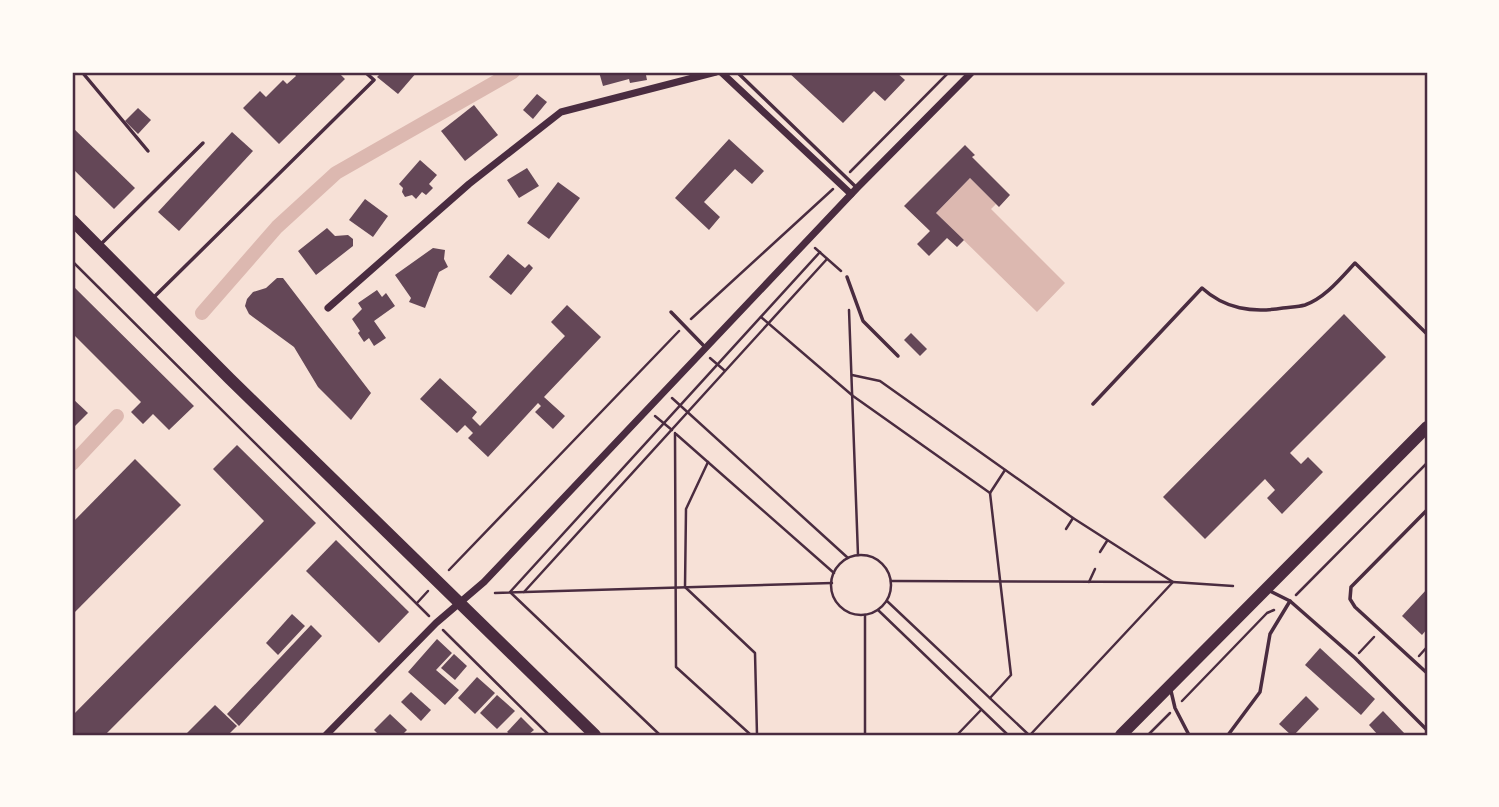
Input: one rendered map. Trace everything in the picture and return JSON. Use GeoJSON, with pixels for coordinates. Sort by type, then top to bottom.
{"type":"FeatureCollection","features":[{"type":"Feature","properties":{"kind":"main road"},"geometry":{"type":"LineString","coordinates":[[72,220],[151,301],[595,735]]}},
{"type":"Feature","properties":{"kind":"main road"},"geometry":{"type":"LineString","coordinates":[[1121,735],[1427,427]]}},
{"type":"Feature","properties":{"kind":"street"},"geometry":{"type":"LineString","coordinates":[[328,308],[469,184],[561,112],[719,72],[854,191]]}},
{"type":"Feature","properties":{"kind":"street"},"geometry":{"type":"LineString","coordinates":[[326,735],[436,623],[484,582],[854,191],[972,72]]}},
{"type":"Feature","properties":{"kind":"lane"},"geometry":{"type":"LineString","coordinates":[[82,72],[148,151]]}},
{"type":"Feature","properties":{"kind":"lane"},"geometry":{"type":"LineString","coordinates":[[151,301],[374,80],[365,72]]}},
{"type":"Feature","properties":{"kind":"lane"},"geometry":{"type":"LineString","coordinates":[[737,72],[842,180]]}},
{"type":"Feature","properties":{"kind":"lane"},"geometry":{"type":"LineString","coordinates":[[99,247],[203,143]]}},
{"type":"Feature","properties":{"kind":"lane"},"geometry":{"type":"LineString","coordinates":[[1093,404],[1202,288],[1215,299],[1247,310],[1265,311],[1305,305],[1324,293],[1355,263],[1427,334]]}},
{"type":"Feature","properties":{"kind":"lane"},"geometry":{"type":"LineString","coordinates":[[847,277],[863,321],[898,356]]}},
{"type":"Feature","properties":{"kind":"lane"},"geometry":{"type":"LineString","coordinates":[[671,312],[704,349]]}},
{"type":"Feature","properties":{"kind":"lane"},"geometry":{"type":"LineString","coordinates":[[1427,510],[1351,587],[1350,599],[1355,607],[1427,673]]}},
{"type":"Feature","properties":{"kind":"lane"},"geometry":{"type":"LineString","coordinates":[[1265,588],[1290,601],[1355,658],[1427,730]]}},
{"type":"Feature","properties":{"kind":"lane"},"geometry":{"type":"LineString","coordinates":[[1228,735],[1260,692],[1270,634],[1290,601]]}},
{"type":"Feature","properties":{"kind":"lane"},"geometry":{"type":"LineString","coordinates":[[1169,686],[1175,708],[1189,735]]}},
{"type":"Feature","properties":{"kind":"path"},"geometry":{"type":"LineString","coordinates":[[449,570],[684,326],[842,180],[949,72]]}},
{"type":"Feature","properties":{"kind":"path"},"geometry":{"type":"LineString","coordinates":[[807,241],[847,277]]}},
{"type":"Feature","properties":{"kind":"path"},"geometry":{"type":"LineString","coordinates":[[510,592],[820,252]]}},
{"type":"Feature","properties":{"kind":"path"},"geometry":{"type":"LineString","coordinates":[[524,592],[827,259]]}},
{"type":"Feature","properties":{"kind":"path"},"geometry":{"type":"LineString","coordinates":[[72,261],[429,616]]}},
{"type":"Feature","properties":{"kind":"path"},"geometry":{"type":"LineString","coordinates":[[848,300],[858,555]]}},
{"type":"Feature","properties":{"kind":"path"},"geometry":{"type":"LineString","coordinates":[[760,317],[853,396],[990,493]]}},
{"type":"Feature","properties":{"kind":"path"},"geometry":{"type":"LineString","coordinates":[[704,349],[724,371]]}},
{"type":"Feature","properties":{"kind":"path"},"geometry":{"type":"LineString","coordinates":[[852,375],[880,381],[1073,518],[1173,582]]}},
{"type":"Feature","properties":{"kind":"path"},"geometry":{"type":"LineString","coordinates":[[665,391],[848,558]]}},
{"type":"Feature","properties":{"kind":"path"},"geometry":{"type":"LineString","coordinates":[[648,409],[834,573]]}},
{"type":"Feature","properties":{"kind":"path"},"geometry":{"type":"LineString","coordinates":[[675,433],[676,667],[751,735]]}},
{"type":"Feature","properties":{"kind":"path"},"geometry":{"type":"LineString","coordinates":[[708,462],[686,509],[685,587],[755,653],[757,735]]}},
{"type":"Feature","properties":{"kind":"path"},"geometry":{"type":"LineString","coordinates":[[1148,735],[1267,613],[1290,601],[1427,463]]}},
{"type":"Feature","properties":{"kind":"path"},"geometry":{"type":"LineString","coordinates":[[990,698],[1011,676],[990,493],[1005,470]]}},
{"type":"Feature","properties":{"kind":"path"},"geometry":{"type":"LineString","coordinates":[[1066,529],[1073,518]]}},
{"type":"Feature","properties":{"kind":"path"},"geometry":{"type":"LineString","coordinates":[[1100,552],[1107,541]]}},
{"type":"Feature","properties":{"kind":"path"},"geometry":{"type":"LineString","coordinates":[[858,555],[880,561],[887,569],[891,581],[887,601],[878,610],[865,615],[845,611],[833,594],[831,583],[840,565],[848,558],[858,555]]}},
{"type":"Feature","properties":{"kind":"path"},"geometry":{"type":"LineString","coordinates":[[1089,582],[1095,569]]}},
{"type":"Feature","properties":{"kind":"path"},"geometry":{"type":"LineString","coordinates":[[891,581],[1173,582],[1233,586]]}},
{"type":"Feature","properties":{"kind":"path"},"geometry":{"type":"LineString","coordinates":[[887,601],[1030,735],[1173,582]]}},
{"type":"Feature","properties":{"kind":"path"},"geometry":{"type":"LineString","coordinates":[[495,593],[831,583]]}},
{"type":"Feature","properties":{"kind":"path"},"geometry":{"type":"LineString","coordinates":[[417,603],[429,591]]}},
{"type":"Feature","properties":{"kind":"path"},"geometry":{"type":"LineString","coordinates":[[510,592],[660,735]]}},
{"type":"Feature","properties":{"kind":"path"},"geometry":{"type":"LineString","coordinates":[[878,610],[1008,735]]}},
{"type":"Feature","properties":{"kind":"path"},"geometry":{"type":"LineString","coordinates":[[865,615],[865,735]]}},
{"type":"Feature","properties":{"kind":"path"},"geometry":{"type":"LineString","coordinates":[[443,630],[550,735]]}},
{"type":"Feature","properties":{"kind":"path"},"geometry":{"type":"LineString","coordinates":[[1355,658],[1380,630]]}},
{"type":"Feature","properties":{"kind":"path"},"geometry":{"type":"LineString","coordinates":[[957,735],[981,709]]}},
{"type":"Feature","properties":{"kind":"shaded area"},"geometry":{"type":"Polygon","coordinates":[[[970,178],[996,204],[991,209],[1065,283],[1037,312],[936,213],[970,178]]]}},
{"type":"Feature","properties":{"kind":"building"},"geometry":{"type":"Polygon","coordinates":[[[293,72],[338,72],[345,79],[279,144],[243,108],[260,91],[266,97],[283,80],[287,84],[296,76],[293,72]]]}},
{"type":"Feature","properties":{"kind":"building"},"geometry":{"type":"Polygon","coordinates":[[[382,72],[417,72],[398,94],[377,77],[382,72]]]}},
{"type":"Feature","properties":{"kind":"building"},"geometry":{"type":"Polygon","coordinates":[[[599,72],[655,73],[646,75],[647,80],[630,83],[629,79],[603,86],[599,72]]]}},
{"type":"Feature","properties":{"kind":"building"},"geometry":{"type":"Polygon","coordinates":[[[788,72],[896,72],[905,80],[885,101],[874,91],[843,123],[788,72]]]}},
{"type":"Feature","properties":{"kind":"building"},"geometry":{"type":"Polygon","coordinates":[[[537,94],[547,102],[533,119],[523,110],[537,94]]]}},
{"type":"Feature","properties":{"kind":"building"},"geometry":{"type":"Polygon","coordinates":[[[474,105],[498,135],[465,161],[441,131],[474,105]]]}},
{"type":"Feature","properties":{"kind":"building"},"geometry":{"type":"Polygon","coordinates":[[[138,108],[151,120],[138,134],[125,121],[138,108]]]}},
{"type":"Feature","properties":{"kind":"building"},"geometry":{"type":"Polygon","coordinates":[[[72,127],[135,188],[114,209],[72,168],[72,127]]]}},
{"type":"Feature","properties":{"kind":"building"},"geometry":{"type":"Polygon","coordinates":[[[232,132],[253,151],[179,231],[158,212],[232,132]]]}},
{"type":"Feature","properties":{"kind":"building"},"geometry":{"type":"Polygon","coordinates":[[[729,139],[764,171],[752,184],[735,169],[704,202],[720,217],[709,230],[675,198],[729,139]]]}},
{"type":"Feature","properties":{"kind":"building"},"geometry":{"type":"Polygon","coordinates":[[[965,145],[975,155],[972,157],[1010,195],[999,207],[970,178],[936,213],[964,240],[957,247],[947,238],[929,256],[917,244],[930,231],[904,206],[965,145]]]}},
{"type":"Feature","properties":{"kind":"building"},"geometry":{"type":"Polygon","coordinates":[[[420,160],[437,175],[429,184],[433,188],[426,195],[422,192],[416,199],[412,195],[405,197],[399,184],[420,160]]]}},
{"type":"Feature","properties":{"kind":"building"},"geometry":{"type":"Polygon","coordinates":[[[527,168],[539,186],[519,198],[507,180],[527,168]]]}},
{"type":"Feature","properties":{"kind":"building"},"geometry":{"type":"Polygon","coordinates":[[[558,182],[580,198],[549,239],[527,223],[558,182]]]}},
{"type":"Feature","properties":{"kind":"building"},"geometry":{"type":"Polygon","coordinates":[[[365,199],[388,216],[373,237],[349,220],[365,199]]]}},
{"type":"Feature","properties":{"kind":"building"},"geometry":{"type":"Polygon","coordinates":[[[327,228],[335,236],[348,235],[353,239],[353,246],[316,275],[298,251],[327,228]]]}},
{"type":"Feature","properties":{"kind":"building"},"geometry":{"type":"Polygon","coordinates":[[[433,248],[445,250],[444,259],[448,267],[439,272],[425,308],[409,302],[411,298],[395,275],[433,248]]]}},
{"type":"Feature","properties":{"kind":"building"},"geometry":{"type":"Polygon","coordinates":[[[508,254],[525,268],[529,264],[533,268],[511,295],[489,277],[508,254]]]}},
{"type":"Feature","properties":{"kind":"building"},"geometry":{"type":"Polygon","coordinates":[[[277,278],[283,278],[371,393],[351,420],[318,387],[294,347],[249,314],[245,306],[247,299],[253,292],[266,288],[277,278]]]}},
{"type":"Feature","properties":{"kind":"building"},"geometry":{"type":"Polygon","coordinates":[[[72,285],[194,406],[169,430],[153,414],[143,424],[131,412],[141,402],[72,333],[72,285]]]}},
{"type":"Feature","properties":{"kind":"building"},"geometry":{"type":"Polygon","coordinates":[[[377,290],[382,297],[386,293],[395,306],[374,321],[386,338],[374,346],[369,338],[364,342],[352,319],[362,309],[358,303],[377,290]]]}},
{"type":"Feature","properties":{"kind":"building"},"geometry":{"type":"Polygon","coordinates":[[[567,305],[601,337],[544,397],[565,416],[553,429],[535,412],[541,406],[538,403],[488,457],[468,438],[473,433],[465,425],[457,433],[420,399],[440,378],[477,412],[472,418],[480,426],[565,336],[551,322],[567,305]]]}},
{"type":"Feature","properties":{"kind":"building"},"geometry":{"type":"Polygon","coordinates":[[[1344,314],[1386,357],[1290,453],[1301,464],[1308,457],[1323,472],[1282,514],[1267,498],[1275,490],[1265,479],[1205,539],[1163,497],[1344,314]]]}},
{"type":"Feature","properties":{"kind":"building"},"geometry":{"type":"Polygon","coordinates":[[[911,333],[927,349],[920,356],[904,340],[911,333]]]}},
{"type":"Feature","properties":{"kind":"building"},"geometry":{"type":"Polygon","coordinates":[[[72,398],[88,413],[72,429],[72,398]]]}},
{"type":"Feature","properties":{"kind":"building"},"geometry":{"type":"Polygon","coordinates":[[[237,445],[316,523],[105,735],[72,735],[72,716],[264,521],[213,469],[237,445]]]}},
{"type":"Feature","properties":{"kind":"building"},"geometry":{"type":"Polygon","coordinates":[[[135,459],[181,505],[72,615],[72,523],[135,459]]]}},
{"type":"Feature","properties":{"kind":"building"},"geometry":{"type":"Polygon","coordinates":[[[336,540],[409,612],[379,643],[306,571],[336,540]]]}},
{"type":"Feature","properties":{"kind":"building"},"geometry":{"type":"Polygon","coordinates":[[[1427,589],[1427,629],[1422,635],[1402,616],[1427,589]]]}},
{"type":"Feature","properties":{"kind":"building"},"geometry":{"type":"Polygon","coordinates":[[[292,614],[305,626],[278,655],[266,643],[292,614]]]}},
{"type":"Feature","properties":{"kind":"building"},"geometry":{"type":"Polygon","coordinates":[[[311,625],[322,636],[239,726],[227,714],[311,625]]]}},
{"type":"Feature","properties":{"kind":"building"},"geometry":{"type":"Polygon","coordinates":[[[437,639],[452,653],[436,670],[459,690],[445,705],[408,672],[437,639]]]}},
{"type":"Feature","properties":{"kind":"building"},"geometry":{"type":"Polygon","coordinates":[[[1320,648],[1375,699],[1361,715],[1305,665],[1320,648]]]}},
{"type":"Feature","properties":{"kind":"building"},"geometry":{"type":"Polygon","coordinates":[[[454,654],[467,666],[455,680],[441,668],[454,654]]]}},
{"type":"Feature","properties":{"kind":"building"},"geometry":{"type":"Polygon","coordinates":[[[477,677],[495,693],[475,714],[458,698],[477,677]]]}},
{"type":"Feature","properties":{"kind":"building"},"geometry":{"type":"Polygon","coordinates":[[[411,692],[431,710],[421,721],[401,702],[411,692]]]}},
{"type":"Feature","properties":{"kind":"building"},"geometry":{"type":"Polygon","coordinates":[[[497,695],[515,711],[497,729],[480,713],[497,695]]]}},
{"type":"Feature","properties":{"kind":"building"},"geometry":{"type":"Polygon","coordinates":[[[1306,696],[1319,709],[1291,735],[1279,724],[1306,696]]]}},
{"type":"Feature","properties":{"kind":"building"},"geometry":{"type":"Polygon","coordinates":[[[215,705],[237,726],[228,735],[185,735],[215,705]]]}},
{"type":"Feature","properties":{"kind":"building"},"geometry":{"type":"Polygon","coordinates":[[[1383,711],[1406,735],[1378,735],[1369,725],[1383,711]]]}},
{"type":"Feature","properties":{"kind":"building"},"geometry":{"type":"Polygon","coordinates":[[[390,714],[407,730],[402,735],[379,735],[374,730],[390,714]]]}},
{"type":"Feature","properties":{"kind":"building"},"geometry":{"type":"Polygon","coordinates":[[[521,717],[534,730],[528,735],[511,735],[507,732],[521,717]]]}},
{"type":"Feature","properties":{"kind":"waterway"},"geometry":{"type":"LineString","coordinates":[[202,313],[277,227],[336,173],[513,72]]}},
{"type":"Feature","properties":{"kind":"waterway"},"geometry":{"type":"LineString","coordinates":[[72,464],[117,416]]}}]}
